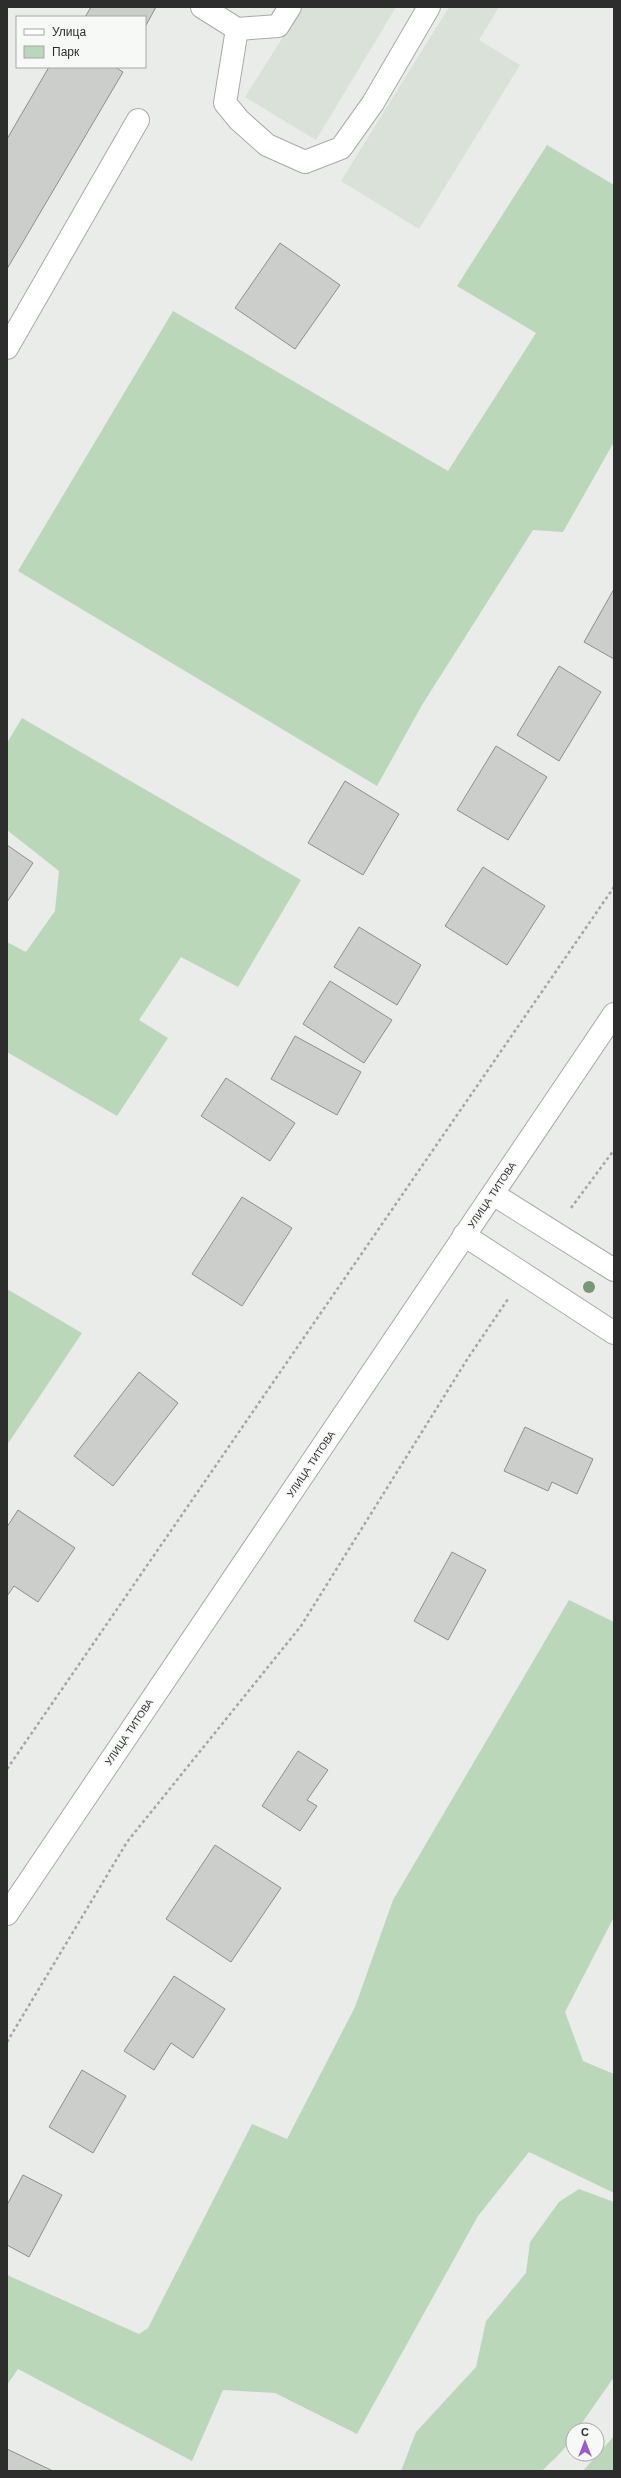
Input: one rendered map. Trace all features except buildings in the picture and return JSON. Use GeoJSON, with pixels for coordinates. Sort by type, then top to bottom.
{"type":"FeatureCollection","features":[{"type":"Feature","properties":{"kind":"main road"},"geometry":{"type":"LineString","coordinates":[[202,7],[237,29],[278,26],[290,7]]}},
{"type":"Feature","properties":{"kind":"main road"},"geometry":{"type":"LineString","coordinates":[[237,29],[225,103],[239,120],[267,145],[305,162],[341,148],[373,103],[429,7]]}},
{"type":"Feature","properties":{"kind":"main road"},"geometry":{"type":"LineString","coordinates":[[7,348],[138,120]]}},
{"type":"Feature","properties":{"kind":"main road","name":"УЛИЦА ТИТОВА"},"geometry":{"type":"LineString","coordinates":[[7,1914],[614,1014]]}},
{"type":"Feature","properties":{"kind":"main road"},"geometry":{"type":"LineString","coordinates":[[493,1194],[614,1270]]}},
{"type":"Feature","properties":{"kind":"main road"},"geometry":{"type":"LineString","coordinates":[[464,1235],[614,1333]]}},
{"type":"Feature","properties":{"kind":"path"},"geometry":{"type":"LineString","coordinates":[[7,1769],[614,887]]}},
{"type":"Feature","properties":{"kind":"path"},"geometry":{"type":"LineString","coordinates":[[553,1232],[614,1150]]}},
{"type":"Feature","properties":{"kind":"path"},"geometry":{"type":"LineString","coordinates":[[7,2042],[127,1842],[301,1626],[468,1358],[525,1275]]}},
{"type":"Feature","properties":{"kind":"shaded area"},"geometry":{"type":"Polygon","coordinates":[[[302,7],[396,7],[316,140],[245,97],[302,7]]]}},
{"type":"Feature","properties":{"kind":"shaded area"},"geometry":{"type":"Polygon","coordinates":[[[449,7],[499,7],[479,40],[520,65],[419,229],[341,181],[449,7]]]}},
{"type":"Feature","properties":{"kind":"green space"},"geometry":{"type":"Polygon","coordinates":[[[547,145],[614,185],[614,442],[563,532],[533,530],[422,705],[377,786],[18,571],[173,311],[448,471],[536,333],[457,286],[547,145]]]}},
{"type":"Feature","properties":{"kind":"green space"},"geometry":{"type":"Polygon","coordinates":[[[22,718],[301,880],[238,987],[181,957],[139,1020],[168,1038],[117,1116],[7,1052],[7,942],[26,952],[55,911],[59,871],[7,830],[7,743],[22,718]]]}},
{"type":"Feature","properties":{"kind":"green space"},"geometry":{"type":"Polygon","coordinates":[[[7,1289],[82,1333],[7,1445],[7,1289]]]}},
{"type":"Feature","properties":{"kind":"green space"},"geometry":{"type":"Polygon","coordinates":[[[569,1600],[614,1622],[614,1917],[565,2012],[583,2061],[614,2074],[614,2193],[529,2152],[478,2216],[357,2434],[275,2393],[223,2390],[192,2461],[18,2369],[7,2385],[7,2275],[139,2334],[148,2328],[252,2124],[287,2139],[355,2007],[393,1900],[569,1600]]]}},
{"type":"Feature","properties":{"kind":"green space"},"geometry":{"type":"Polygon","coordinates":[[[579,2189],[614,2202],[614,2377],[583,2422],[565,2422],[565,2448],[542,2471],[401,2471],[416,2432],[476,2367],[486,2321],[526,2273],[530,2242],[559,2202],[579,2189]]]}},
{"type":"Feature","properties":{"kind":"green space"},"geometry":{"type":"Polygon","coordinates":[[[614,2436],[614,2471],[583,2471],[591,2462],[605,2462],[605,2446],[614,2436]]]}}]}
